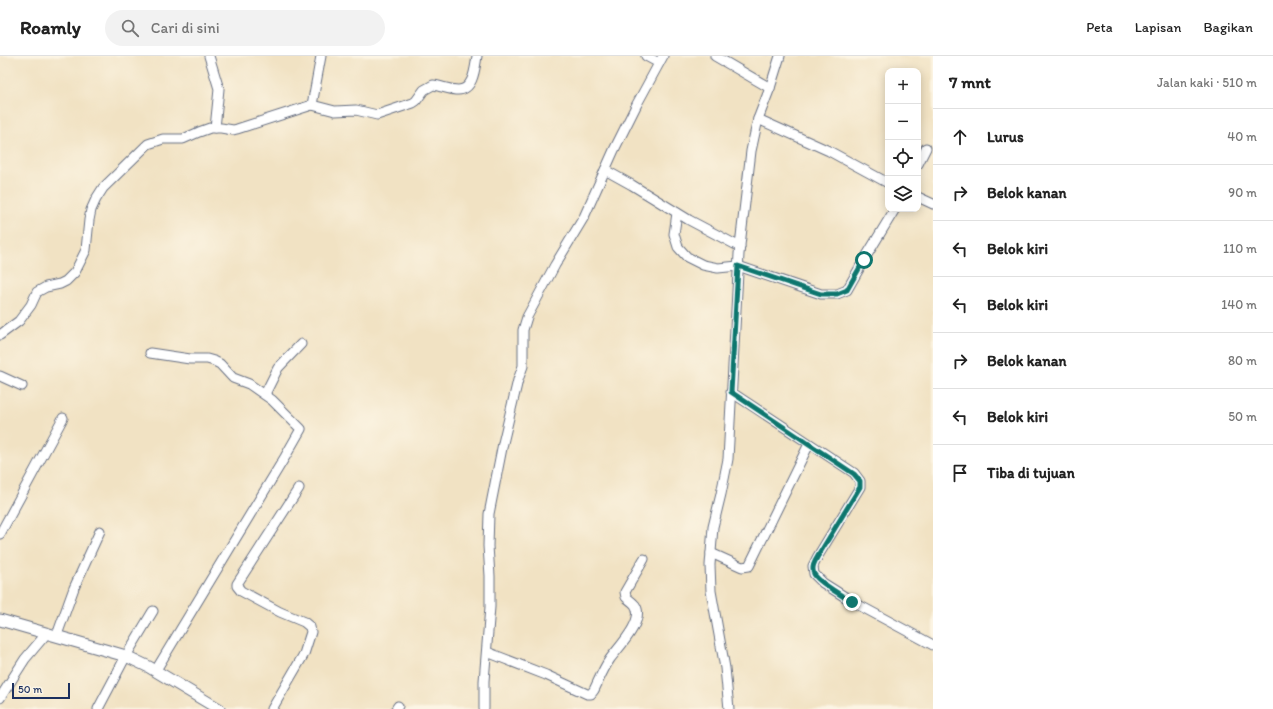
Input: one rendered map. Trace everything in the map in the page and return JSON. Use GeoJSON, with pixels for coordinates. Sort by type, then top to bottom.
{"type":"FeatureCollection","features":[{"type":"Feature","properties":{"kind":"street"},"geometry":{"type":"LineString","coordinates":[[209,56],[219,89],[215,128]]}},
{"type":"Feature","properties":{"kind":"street"},"geometry":{"type":"LineString","coordinates":[[312,105],[321,56]]}},
{"type":"Feature","properties":{"kind":"street"},"geometry":{"type":"LineString","coordinates":[[0,335],[18,321],[31,305],[37,292],[46,287],[66,281],[75,272],[86,250],[87,228],[91,210],[103,188],[148,144],[163,139],[183,140],[199,132],[215,128],[233,130],[312,105],[335,112],[356,110],[373,115],[383,114],[398,107],[413,103],[424,90],[433,85],[458,90],[464,89],[472,80],[477,56]]}},
{"type":"Feature","properties":{"kind":"street"},"geometry":{"type":"LineString","coordinates":[[484,709],[484,681],[490,607],[488,546],[489,514],[503,444],[518,380],[522,372],[523,330],[534,303],[584,217],[637,104],[661,59],[646,56]]}},
{"type":"Feature","properties":{"kind":"street"},"geometry":{"type":"LineString","coordinates":[[717,56],[770,88]]}},
{"type":"Feature","properties":{"kind":"street"},"geometry":{"type":"LineString","coordinates":[[729,709],[725,668],[711,592],[710,565],[714,527],[728,459],[738,266],[751,151],[758,119],[780,56]]}},
{"type":"Feature","properties":{"kind":"street"},"geometry":{"type":"LineString","coordinates":[[758,119],[829,151],[885,181]]}},
{"type":"Feature","properties":{"kind":"street"},"geometry":{"type":"LineString","coordinates":[[921,158],[926,148]]}},
{"type":"Feature","properties":{"kind":"street"},"geometry":{"type":"LineString","coordinates":[[605,170],[689,220],[740,246]]}},
{"type":"Feature","properties":{"kind":"street"},"geometry":{"type":"LineString","coordinates":[[921,198],[933,204]]}},
{"type":"Feature","properties":{"kind":"street"},"geometry":{"type":"LineString","coordinates":[[677,213],[674,234],[678,247],[687,256],[703,264],[718,268],[738,266],[821,294],[837,294],[847,290],[892,212]]}},
{"type":"Feature","properties":{"kind":"street"},"geometry":{"type":"LineString","coordinates":[[265,394],[278,368],[301,344]]}},
{"type":"Feature","properties":{"kind":"street"},"geometry":{"type":"LineString","coordinates":[[150,352],[190,359],[214,361],[220,364],[233,378],[249,384],[265,394],[282,408],[287,415],[300,426],[301,429],[156,670]]}},
{"type":"Feature","properties":{"kind":"street"},"geometry":{"type":"LineString","coordinates":[[0,376],[22,386]]}},
{"type":"Feature","properties":{"kind":"street"},"geometry":{"type":"LineString","coordinates":[[731,392],[854,474],[860,481],[860,487],[813,566],[814,574],[822,583],[852,602],[933,645]]}},
{"type":"Feature","properties":{"kind":"street"},"geometry":{"type":"LineString","coordinates":[[0,534],[63,418]]}},
{"type":"Feature","properties":{"kind":"street"},"geometry":{"type":"LineString","coordinates":[[711,553],[742,567],[749,566],[809,444]]}},
{"type":"Feature","properties":{"kind":"street"},"geometry":{"type":"LineString","coordinates":[[272,709],[304,654],[311,632],[310,628],[304,622],[280,612],[241,591],[237,584],[299,488]]}},
{"type":"Feature","properties":{"kind":"street"},"geometry":{"type":"LineString","coordinates":[[0,698],[24,659],[52,634],[100,531]]}},
{"type":"Feature","properties":{"kind":"street"},"geometry":{"type":"LineString","coordinates":[[487,652],[546,675],[587,694],[591,694],[610,660],[627,638],[634,624],[637,615],[636,605],[626,597],[625,592],[644,559]]}},
{"type":"Feature","properties":{"kind":"street"},"geometry":{"type":"LineString","coordinates":[[98,709],[126,656],[153,611]]}},
{"type":"Feature","properties":{"kind":"street"},"geometry":{"type":"LineString","coordinates":[[0,620],[126,656],[156,670],[219,709]]}},
{"type":"Feature","properties":{"kind":"route"},"geometry":{"type":"LineString","coordinates":[[852,602],[822,583],[814,574],[813,566],[860,487],[860,481],[854,474],[731,392],[738,266],[821,294],[837,294],[847,290],[864,260]]}}]}
